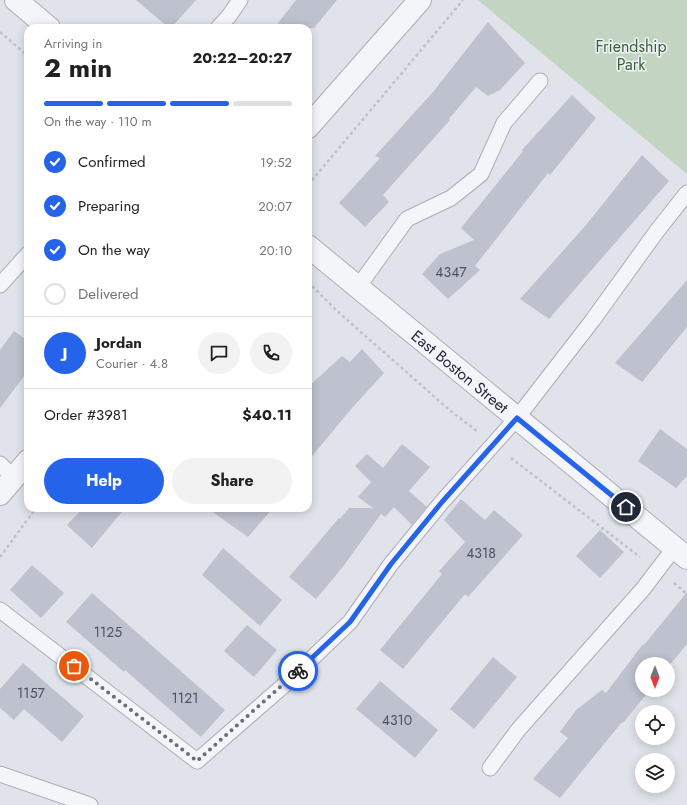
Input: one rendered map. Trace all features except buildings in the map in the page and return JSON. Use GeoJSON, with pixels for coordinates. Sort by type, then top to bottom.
{"type":"FeatureCollection","features":[{"type":"Feature","properties":{"kind":"street"},"geometry":{"type":"LineString","coordinates":[[16,0],[44,24]]}},
{"type":"Feature","properties":{"kind":"street"},"geometry":{"type":"LineString","coordinates":[[312,122],[420,0]]}},
{"type":"Feature","properties":{"kind":"street","name":"East Boston Street"},"geometry":{"type":"LineString","coordinates":[[312,249],[681,553]]}},
{"type":"Feature","properties":{"kind":"street"},"geometry":{"type":"LineString","coordinates":[[5,478],[24,464]]}},
{"type":"Feature","properties":{"kind":"lane"},"geometry":{"type":"LineString","coordinates":[[222,24],[240,0]]}},
{"type":"Feature","properties":{"kind":"lane"},"geometry":{"type":"LineString","coordinates":[[358,287],[407,219],[451,198],[482,174],[504,123],[540,80]]}},
{"type":"Feature","properties":{"kind":"lane"},"geometry":{"type":"LineString","coordinates":[[0,610],[197,761],[282,687],[350,622],[391,564],[442,502],[517,418],[592,321],[649,242],[687,193]]}},
{"type":"Feature","properties":{"kind":"lane"},"geometry":{"type":"LineString","coordinates":[[0,285],[24,258]]}},
{"type":"Feature","properties":{"kind":"lane"},"geometry":{"type":"LineString","coordinates":[[490,768],[518,730],[643,589],[681,553]]}},
{"type":"Feature","properties":{"kind":"lane"},"geometry":{"type":"LineString","coordinates":[[0,774],[90,805]]}},
{"type":"Feature","properties":{"kind":"path"},"geometry":{"type":"LineString","coordinates":[[312,180],[463,0]]}},
{"type":"Feature","properties":{"kind":"path"},"geometry":{"type":"LineString","coordinates":[[0,32],[24,53]]}},
{"type":"Feature","properties":{"kind":"path"},"geometry":{"type":"LineString","coordinates":[[0,557],[33,512]]}},
{"type":"Feature","properties":{"kind":"green space","name":"Friendship Park"},"geometry":{"type":"Polygon","coordinates":[[[478,0],[687,0],[687,174],[478,0]]]}},
{"type":"Feature","properties":{"kind":"way so far"},"geometry":{"type":"LineString","coordinates":[[74,666],[197,761],[282,687],[298,671]]}},
{"type":"Feature","properties":{"kind":"route"},"geometry":{"type":"LineString","coordinates":[[298,671],[350,622],[391,564],[442,502],[517,418],[626,507]]}}]}
